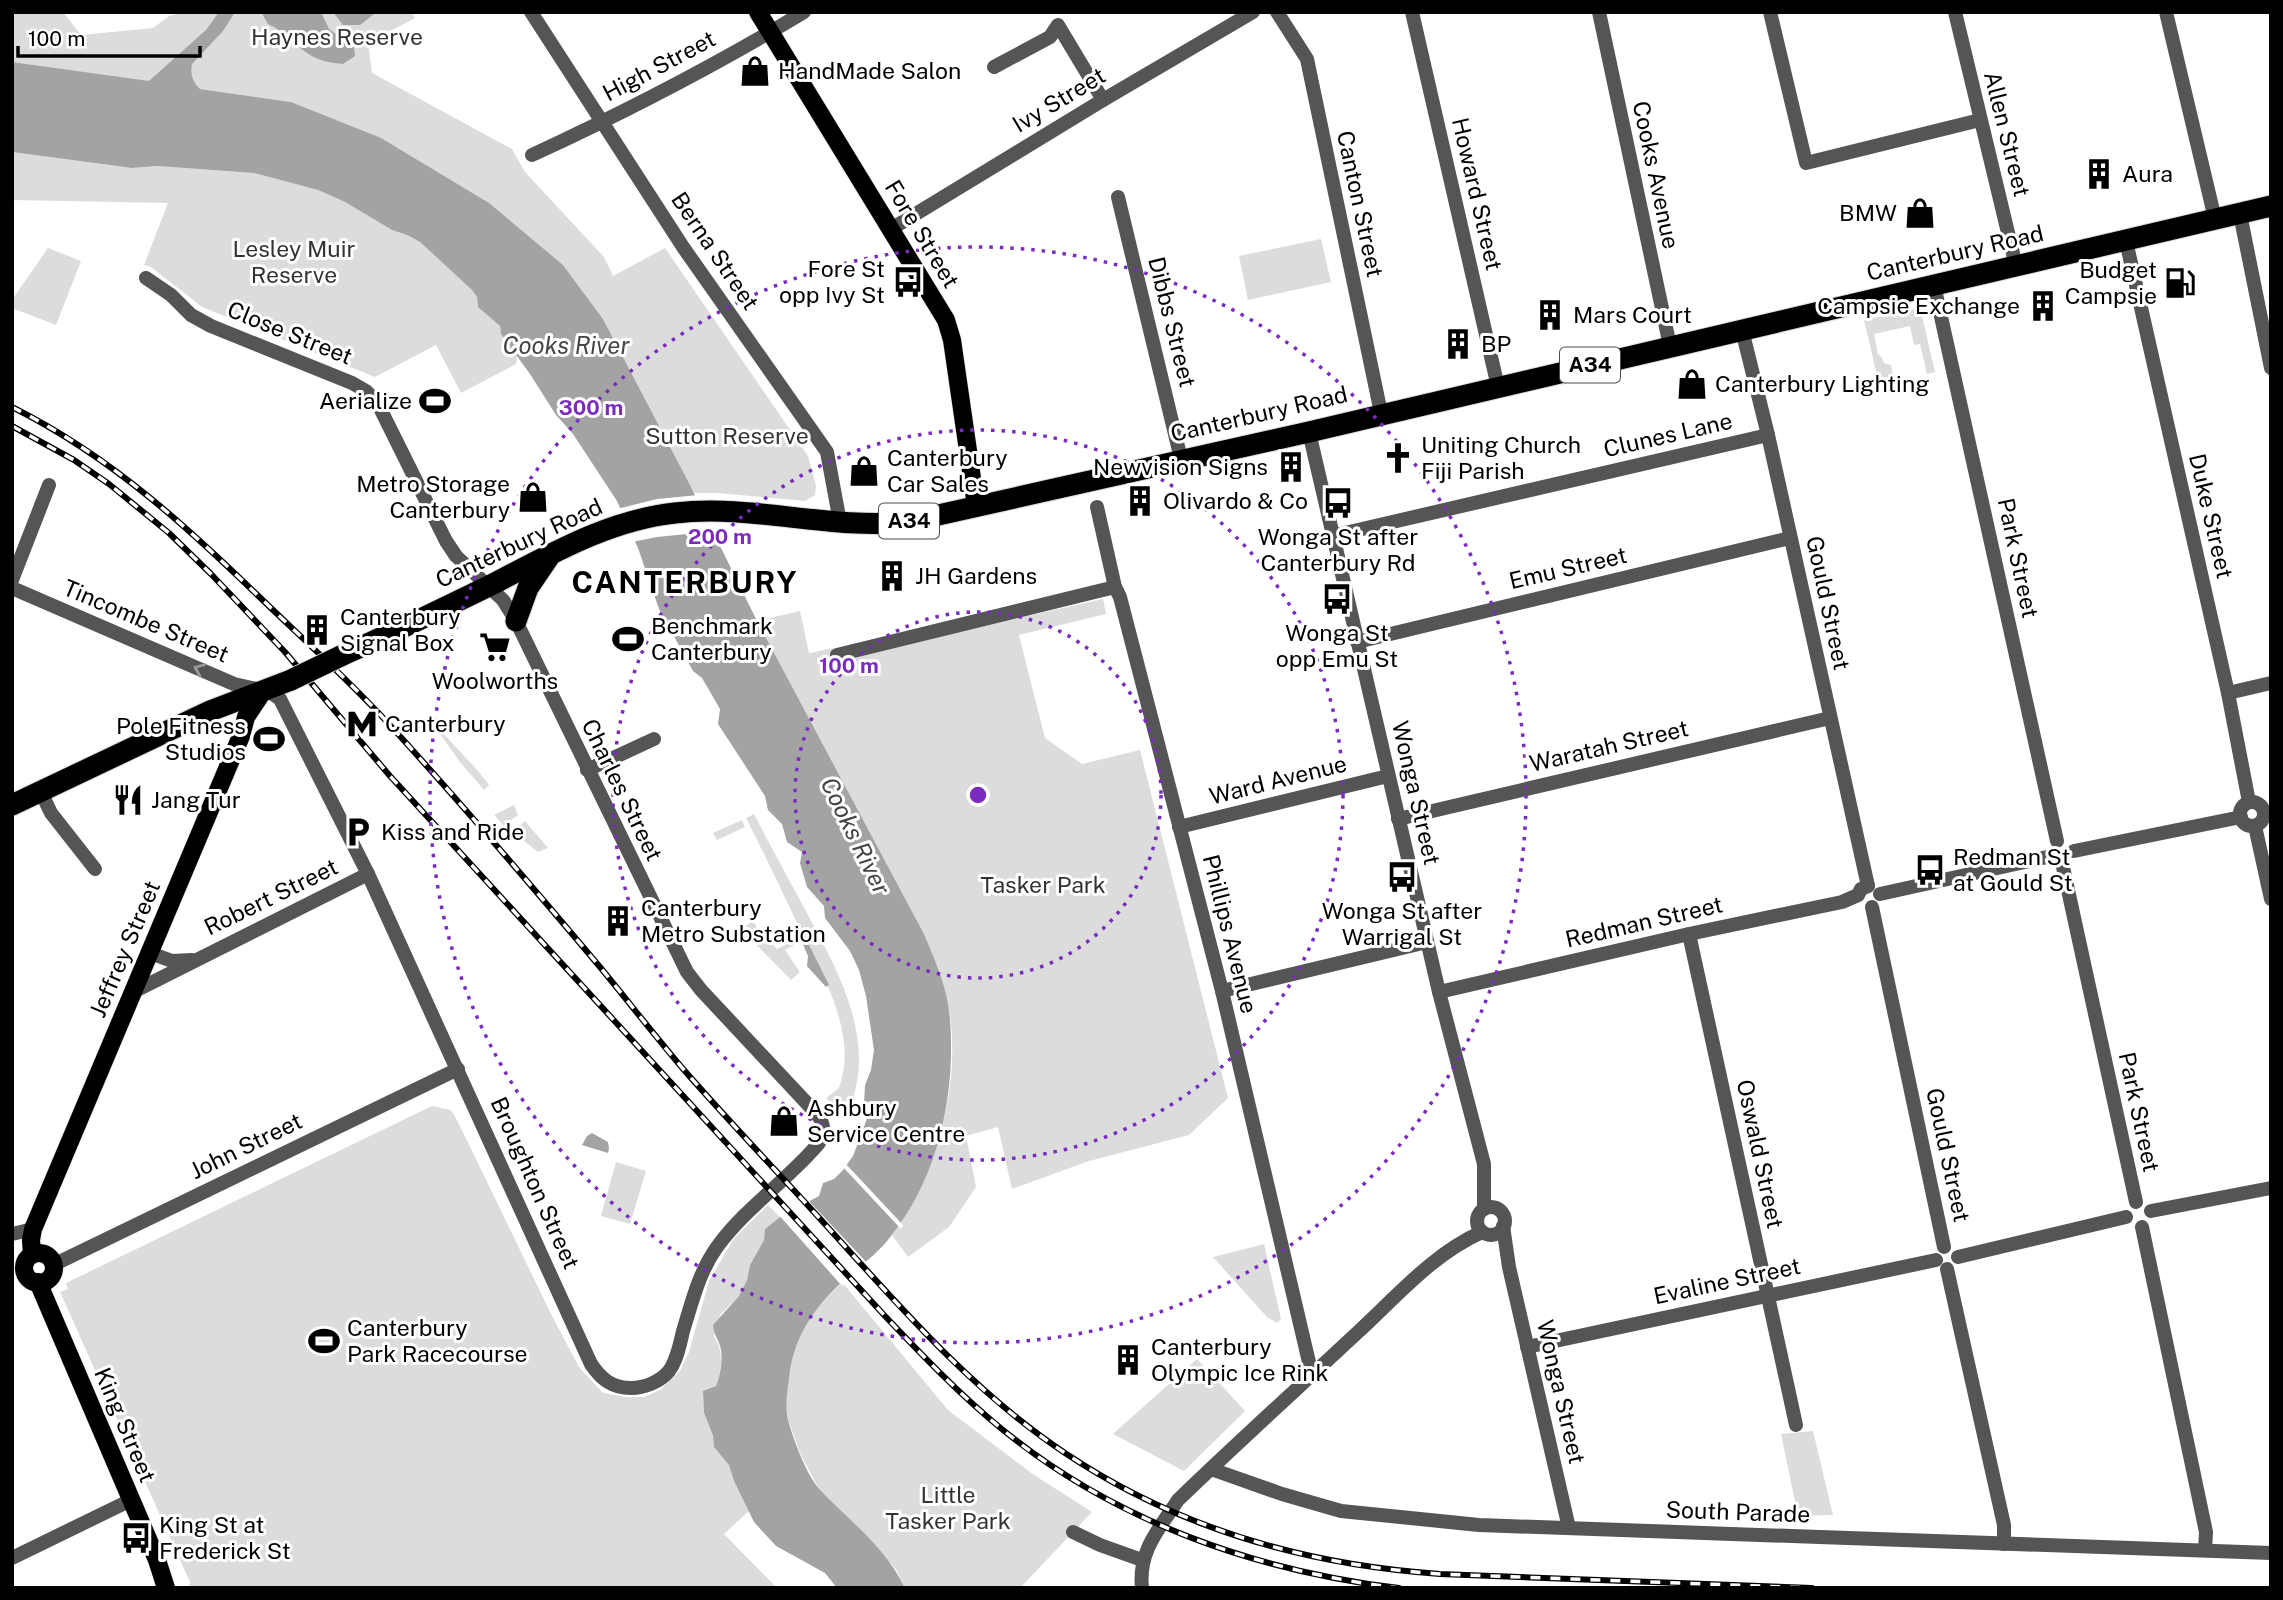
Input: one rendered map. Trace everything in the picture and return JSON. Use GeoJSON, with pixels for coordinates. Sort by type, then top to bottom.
{"type":"FeatureCollection","features":[{"type":"Feature","properties":{"kind":"highway","name":"Canterbury Road"},"geometry":{"type":"LineString","coordinates":[[12,805],[210,711],[291,680],[614,526],[660,515],[703,511],[840,523],[907,522],[1309,432],[2271,206]]}},
{"type":"Feature","properties":{"kind":"highway"},"geometry":{"type":"LineString","coordinates":[[516,621],[528,588],[551,555]]}},
{"type":"Feature","properties":{"kind":"main road","name":"Fore Street"},"geometry":{"type":"LineString","coordinates":[[758,12],[946,320],[976,506]]}},
{"type":"Feature","properties":{"kind":"main road","name":"Jeffrey Street"},"geometry":{"type":"LineString","coordinates":[[33,1229],[241,736],[246,717],[264,690]]}},
{"type":"Feature","properties":{"kind":"main road"},"geometry":{"type":"LineString","coordinates":[[32,1254],[33,1229]]}},
{"type":"Feature","properties":{"kind":"main road"},"geometry":{"type":"LineString","coordinates":[[32,1254],[45,1254],[53,1265],[50,1277],[38,1282],[29,1279],[24,1271],[25,1261],[32,1254]]}},
{"type":"Feature","properties":{"kind":"main road","name":"King Street"},"geometry":{"type":"LineString","coordinates":[[38,1282],[157,1560],[166,1588]]}},
{"type":"Feature","properties":{"kind":"street","name":"Berna Street"},"geometry":{"type":"LineString","coordinates":[[531,12],[683,247],[827,452],[840,523]]}},
{"type":"Feature","properties":{"kind":"street","name":"High Street"},"geometry":{"type":"LineString","coordinates":[[532,155],[602,122],[804,12]]}},
{"type":"Feature","properties":{"kind":"street","name":"Ivy Street"},"geometry":{"type":"LineString","coordinates":[[891,229],[1252,12]]}},
{"type":"Feature","properties":{"kind":"street","name":"Canton Street"},"geometry":{"type":"LineString","coordinates":[[1277,12],[1307,58],[1381,413]]}},
{"type":"Feature","properties":{"kind":"street","name":"Howard Street"},"geometry":{"type":"LineString","coordinates":[[1412,12],[1498,387]]}},
{"type":"Feature","properties":{"kind":"street","name":"Cooks Avenue"},"geometry":{"type":"LineString","coordinates":[[1599,12],[1670,346]]}},
{"type":"Feature","properties":{"kind":"street"},"geometry":{"type":"LineString","coordinates":[[1770,12],[1805,163],[1980,120]]}},
{"type":"Feature","properties":{"kind":"street","name":"Allen Street"},"geometry":{"type":"LineString","coordinates":[[1955,12],[2016,266]]}},
{"type":"Feature","properties":{"kind":"street"},"geometry":{"type":"LineString","coordinates":[[2166,12],[2215,219]]}},
{"type":"Feature","properties":{"kind":"street"},"geometry":{"type":"LineString","coordinates":[[994,67],[1050,37],[1058,25],[1102,100]]}},
{"type":"Feature","properties":{"kind":"street","name":"Dibbs Street"},"geometry":{"type":"LineString","coordinates":[[1118,197],[1181,459]]}},
{"type":"Feature","properties":{"kind":"street"},"geometry":{"type":"LineString","coordinates":[[2240,214],[2271,368]]}},
{"type":"Feature","properties":{"kind":"street","name":"Duke Street"},"geometry":{"type":"LineString","coordinates":[[2126,241],[2228,693],[2249,802]]}},
{"type":"Feature","properties":{"kind":"street","name":"Close Street"},"geometry":{"type":"LineString","coordinates":[[146,278],[172,295],[191,315],[211,326],[282,353],[366,391],[377,402],[446,541],[456,556],[489,586]]}},
{"type":"Feature","properties":{"kind":"street","name":"Park Street"},"geometry":{"type":"LineString","coordinates":[[1934,285],[2057,841]]}},
{"type":"Feature","properties":{"kind":"street","name":"Gould Street"},"geometry":{"type":"LineString","coordinates":[[1742,330],[1768,435],[1869,895],[1940,1254]]}},
{"type":"Feature","properties":{"kind":"street","name":"Wonga Street"},"geometry":{"type":"LineString","coordinates":[[1309,432],[1439,992],[1484,1164],[1492,1179],[1495,1226],[1509,1267],[1569,1528]]}},
{"type":"Feature","properties":{"kind":"street","name":"Clunes Lane"},"geometry":{"type":"LineString","coordinates":[[1332,536],[1768,435]]}},
{"type":"Feature","properties":{"kind":"street"},"geometry":{"type":"LineString","coordinates":[[12,580],[49,485]]}},
{"type":"Feature","properties":{"kind":"street","name":"Phillips Avenue"},"geometry":{"type":"LineString","coordinates":[[1097,507],[1115,587],[1121,597],[1222,991],[1312,1375]]}},
{"type":"Feature","properties":{"kind":"street","name":"Emu Street"},"geometry":{"type":"LineString","coordinates":[[1357,642],[1790,538]]}},
{"type":"Feature","properties":{"kind":"street","name":"Charles Street"},"geometry":{"type":"LineString","coordinates":[[489,586],[503,600],[516,621],[687,972],[820,1117],[824,1127],[822,1138]]}},
{"type":"Feature","properties":{"kind":"street"},"geometry":{"type":"LineString","coordinates":[[836,655],[1115,587]]}},
{"type":"Feature","properties":{"kind":"street","name":"Tincombe Street"},"geometry":{"type":"LineString","coordinates":[[12,588],[234,684],[264,690]]}},
{"type":"Feature","properties":{"kind":"street"},"geometry":{"type":"LineString","coordinates":[[2228,693],[2271,683]]}},
{"type":"Feature","properties":{"kind":"street","name":"Broughton Street"},"geometry":{"type":"LineString","coordinates":[[264,690],[277,695],[285,706],[368,874],[591,1364],[603,1379],[619,1387],[629,1388],[650,1385],[669,1370],[677,1355],[696,1289],[709,1259],[726,1235],[822,1138]]}},
{"type":"Feature","properties":{"kind":"street","name":"Waratah Street"},"geometry":{"type":"LineString","coordinates":[[1398,819],[1830,718]]}},
{"type":"Feature","properties":{"kind":"street"},"geometry":{"type":"LineString","coordinates":[[587,770],[654,739]]}},
{"type":"Feature","properties":{"kind":"street","name":"Ward Avenue"},"geometry":{"type":"LineString","coordinates":[[1179,827],[1388,776]]}},
{"type":"Feature","properties":{"kind":"street"},"geometry":{"type":"LineString","coordinates":[[41,792],[51,813],[94,869]]}},
{"type":"Feature","properties":{"kind":"street"},"geometry":{"type":"LineString","coordinates":[[2249,802],[2257,802],[2268,810],[2255,826],[2245,823],[2241,817],[2243,806],[2249,802]]}},
{"type":"Feature","properties":{"kind":"street"},"geometry":{"type":"LineString","coordinates":[[2074,851],[2241,817]]}},
{"type":"Feature","properties":{"kind":"street"},"geometry":{"type":"LineString","coordinates":[[2255,826],[2271,899]]}},
{"type":"Feature","properties":{"kind":"street"},"geometry":{"type":"LineString","coordinates":[[2057,841],[2070,843],[2074,851],[2071,863],[2063,867],[2054,866],[2048,857],[2049,846],[2057,841]]}},
{"type":"Feature","properties":{"kind":"street","name":"Redman Street"},"geometry":{"type":"LineString","coordinates":[[1439,992],[1689,934],[2048,857]]}},
{"type":"Feature","properties":{"kind":"street","name":"Park Street"},"geometry":{"type":"LineString","coordinates":[[2063,867],[2136,1202]]}},
{"type":"Feature","properties":{"kind":"street","name":"Robert Street"},"geometry":{"type":"LineString","coordinates":[[133,992],[368,874]]}},
{"type":"Feature","properties":{"kind":"street","name":"Oswald Street"},"geometry":{"type":"LineString","coordinates":[[1689,934],[1796,1424]]}},
{"type":"Feature","properties":{"kind":"street"},"geometry":{"type":"LineString","coordinates":[[1222,991],[1427,942]]}},
{"type":"Feature","properties":{"kind":"street","name":"Robert Street"},"geometry":{"type":"LineString","coordinates":[[149,953],[172,961],[194,960]]}},
{"type":"Feature","properties":{"kind":"street","name":"John Street"},"geometry":{"type":"LineString","coordinates":[[53,1265],[458,1069]]}},
{"type":"Feature","properties":{"kind":"street","name":"Wonga Street"},"geometry":{"type":"LineString","coordinates":[[1484,1164],[1481,1212],[1477,1224],[1495,1226]]}},
{"type":"Feature","properties":{"kind":"street"},"geometry":{"type":"LineString","coordinates":[[2151,1212],[2271,1188]]}},
{"type":"Feature","properties":{"kind":"street"},"geometry":{"type":"LineString","coordinates":[[2136,1202],[2146,1204],[2151,1212],[2151,1219],[2142,1227],[2130,1224],[2126,1217],[2127,1209],[2136,1202]]}},
{"type":"Feature","properties":{"kind":"street"},"geometry":{"type":"LineString","coordinates":[[1142,1588],[1142,1560],[1178,1500],[1441,1257],[1481,1212],[1493,1207],[1495,1226],[1464,1240],[1441,1257]]}},
{"type":"Feature","properties":{"kind":"street"},"geometry":{"type":"LineString","coordinates":[[1958,1257],[2126,1217]]}},
{"type":"Feature","properties":{"kind":"street"},"geometry":{"type":"LineString","coordinates":[[2142,1227],[2206,1532],[2205,1550]]}},
{"type":"Feature","properties":{"kind":"street"},"geometry":{"type":"LineString","coordinates":[[12,1234],[33,1229]]}},
{"type":"Feature","properties":{"kind":"street"},"geometry":{"type":"LineString","coordinates":[[1951,1248],[1958,1257],[1956,1264],[1947,1269],[1938,1266],[1940,1254],[1951,1248]]}},
{"type":"Feature","properties":{"kind":"street","name":"Evaline Street"},"geometry":{"type":"LineString","coordinates":[[1527,1347],[1767,1296],[1940,1254]]}},
{"type":"Feature","properties":{"kind":"street"},"geometry":{"type":"LineString","coordinates":[[1947,1269],[2004,1525],[2004,1544]]}},
{"type":"Feature","properties":{"kind":"street","name":"South Parade"},"geometry":{"type":"LineString","coordinates":[[1211,1469],[1341,1511],[1479,1525],[2271,1553]]}},
{"type":"Feature","properties":{"kind":"street"},"geometry":{"type":"LineString","coordinates":[[12,1558],[131,1500]]}},
{"type":"Feature","properties":{"kind":"street"},"geometry":{"type":"LineString","coordinates":[[1073,1532],[1142,1560]]}},
{"type":"Feature","properties":{"kind":"green space","name":"Sutton Reserve"},"geometry":{"type":"Polygon","coordinates":[[[12,12],[63,12],[81,35],[153,28],[169,16],[185,12],[411,12],[415,18],[368,43],[372,73],[512,149],[525,172],[604,257],[613,276],[665,248],[808,456],[816,486],[815,495],[805,501],[694,493],[603,319],[563,265],[291,102],[12,62],[12,12]]]}},
{"type":"Feature","properties":{"kind":"green space","name":"Lesley Muir Reserve"},"geometry":{"type":"Polygon","coordinates":[[[12,152],[132,168],[157,166],[254,173],[318,190],[420,242],[472,290],[477,297],[478,307],[500,326],[501,334],[517,356],[516,364],[461,393],[436,345],[375,377],[202,307],[151,267],[144,265],[168,203],[12,200],[12,152]]]}},
{"type":"Feature","properties":{"kind":"green space"},"geometry":{"type":"Polygon","coordinates":[[[1321,239],[1331,282],[1248,300],[1239,256],[1321,239]]]}},
{"type":"Feature","properties":{"kind":"green space"},"geometry":{"type":"Polygon","coordinates":[[[48,248],[81,261],[56,325],[12,308],[12,300],[48,248]]]}},
{"type":"Feature","properties":{"kind":"green space"},"geometry":{"type":"Polygon","coordinates":[[[1920,308],[1935,372],[1927,374],[1920,344],[1914,345],[1910,326],[1874,334],[1878,355],[1884,363],[1891,365],[1894,379],[1885,381],[1887,390],[1881,392],[1864,320],[1920,308]]]}},
{"type":"Feature","properties":{"kind":"green space","name":"Tasker Park"},"geometry":{"type":"Polygon","coordinates":[[[1103,599],[1106,614],[1019,635],[1045,738],[1082,764],[1140,750],[1228,1098],[1189,1135],[1089,1161],[1012,1189],[998,1127],[966,1136],[976,1187],[949,1227],[908,1257],[892,1235],[921,1186],[941,1131],[948,1102],[952,1044],[946,995],[924,934],[757,621],[800,611],[809,653],[834,648],[837,659],[1103,599]]]}},
{"type":"Feature","properties":{"kind":"green space"},"geometry":{"type":"Polygon","coordinates":[[[429,718],[489,785],[484,790],[460,762],[429,718]]]}},
{"type":"Feature","properties":{"kind":"green space"},"geometry":{"type":"Polygon","coordinates":[[[514,805],[518,815],[504,826],[494,815],[514,805]]]}},
{"type":"Feature","properties":{"kind":"green space"},"geometry":{"type":"Polygon","coordinates":[[[754,814],[832,961],[852,1012],[859,1065],[855,1091],[845,1118],[826,1098],[839,1088],[844,1067],[841,1025],[835,1004],[746,818],[754,814]]]}},
{"type":"Feature","properties":{"kind":"green space"},"geometry":{"type":"Polygon","coordinates":[[[742,820],[745,827],[717,840],[713,833],[742,820]]]}},
{"type":"Feature","properties":{"kind":"green space"},"geometry":{"type":"Polygon","coordinates":[[[525,821],[548,848],[538,852],[513,832],[525,821]]]}},
{"type":"Feature","properties":{"kind":"green space"},"geometry":{"type":"Polygon","coordinates":[[[752,921],[777,949],[789,943],[787,938],[797,933],[801,942],[785,950],[800,972],[791,980],[742,930],[752,921]]]}},
{"type":"Feature","properties":{"kind":"green space","name":"Canterbury Park Racecourse"},"geometry":{"type":"Polygon","coordinates":[[[432,1106],[451,1110],[579,1367],[603,1393],[644,1397],[660,1390],[680,1371],[689,1352],[709,1281],[734,1238],[768,1205],[780,1217],[765,1229],[764,1240],[750,1265],[747,1280],[739,1296],[720,1315],[714,1337],[721,1354],[720,1374],[716,1386],[703,1392],[704,1413],[714,1447],[729,1464],[749,1511],[724,1534],[777,1588],[189,1588],[190,1582],[60,1292],[68,1289],[66,1283],[432,1106]]]}},
{"type":"Feature","properties":{"kind":"green space"},"geometry":{"type":"Polygon","coordinates":[[[616,1162],[646,1171],[630,1224],[601,1216],[616,1162]]]}},
{"type":"Feature","properties":{"kind":"green space"},"geometry":{"type":"Polygon","coordinates":[[[1264,1244],[1281,1319],[1277,1323],[1267,1317],[1213,1257],[1264,1244]]]}},
{"type":"Feature","properties":{"kind":"green space","name":"Little Tasker Park"},"geometry":{"type":"Polygon","coordinates":[[[842,1282],[948,1410],[1034,1475],[1092,1512],[1020,1588],[905,1588],[896,1569],[820,1491],[800,1453],[788,1419],[788,1378],[796,1344],[810,1316],[842,1282]]]}},
{"type":"Feature","properties":{"kind":"green space"},"geometry":{"type":"Polygon","coordinates":[[[1197,1359],[1245,1411],[1184,1471],[1113,1434],[1197,1359]]]}},
{"type":"Feature","properties":{"kind":"green space"},"geometry":{"type":"Polygon","coordinates":[[[1813,1431],[1833,1515],[1798,1516],[1781,1434],[1813,1431]]]}},
{"type":"Feature","properties":{"kind":"water","name":"Cooks River"},"geometry":{"type":"Polygon","coordinates":[[[219,12],[235,12],[223,31],[192,64],[192,77],[200,89],[291,102],[381,138],[489,203],[563,265],[603,319],[757,621],[924,934],[944,987],[949,1009],[951,1048],[946,1106],[932,1162],[907,1213],[886,1243],[831,1293],[806,1326],[791,1364],[786,1404],[794,1438],[816,1485],[878,1548],[905,1588],[837,1588],[825,1573],[776,1546],[754,1522],[729,1465],[714,1447],[713,1436],[704,1413],[703,1391],[716,1386],[721,1364],[721,1348],[713,1325],[739,1296],[747,1280],[750,1265],[764,1240],[765,1229],[780,1217],[819,1196],[823,1183],[834,1179],[853,1156],[867,1118],[865,1085],[874,1050],[859,970],[850,951],[825,918],[824,906],[807,887],[800,863],[802,852],[787,842],[782,824],[768,810],[765,796],[718,724],[720,709],[702,678],[693,671],[659,609],[638,548],[617,501],[501,334],[500,326],[478,307],[477,297],[472,290],[420,242],[318,190],[254,173],[157,166],[132,168],[12,152],[12,62],[149,81],[206,30],[219,12]]]}},
{"type":"Feature","properties":{"kind":"water"},"geometry":{"type":"Polygon","coordinates":[[[261,12],[321,12],[329,29],[354,47],[355,56],[343,64],[314,57],[268,24],[261,12]]]}},
{"type":"Feature","properties":{"kind":"water"},"geometry":{"type":"Polygon","coordinates":[[[333,12],[374,14],[360,25],[343,25],[333,12]]]}},
{"type":"Feature","properties":{"kind":"water"},"geometry":{"type":"Polygon","coordinates":[[[806,939],[829,985],[826,987],[807,966],[808,956],[802,942],[806,939]]]}},
{"type":"Feature","properties":{"kind":"water"},"geometry":{"type":"Polygon","coordinates":[[[592,1133],[608,1142],[608,1153],[582,1145],[592,1133]]]}},
{"type":"Feature","properties":{"kind":"pier"},"geometry":{"type":"Polygon","coordinates":[[[699,495],[717,531],[632,542],[617,509],[657,499],[699,495]]]}},
{"type":"Feature","properties":{"kind":"pier"},"geometry":{"type":"Polygon","coordinates":[[[844,1162],[903,1225],[901,1229],[842,1166],[844,1162]]]}},
{"type":"Feature","properties":{"kind":"pier"},"geometry":{"type":"Polygon","coordinates":[[[806,1198],[869,1265],[842,1286],[778,1214],[806,1198]]]}},
{"type":"Feature","properties":{"kind":"railway"},"geometry":{"type":"LineString","coordinates":[[12,407],[50,427],[151,498],[212,552],[346,680],[388,723],[495,844],[684,1070],[901,1308],[995,1400],[1065,1453],[1152,1502],[1198,1522],[1292,1552],[1341,1562],[1440,1574],[1812,1588]]}},
{"type":"Feature","properties":{"kind":"railway"},"geometry":{"type":"LineString","coordinates":[[12,426],[74,460],[109,484],[169,533],[211,574],[285,652],[390,776],[884,1315],[987,1417],[1047,1463],[1092,1491],[1140,1516],[1190,1537],[1293,1569],[1399,1588]]}},
{"type":"Feature","properties":{"kind":"place","name":"HandMade Salon"},"geometry":{"type":"Point","coordinates":[755,71]}},
{"type":"Feature","properties":{"kind":"place","name":"Aura"},"geometry":{"type":"Point","coordinates":[2099,174]}},
{"type":"Feature","properties":{"kind":"place","name":"BMW"},"geometry":{"type":"Point","coordinates":[1920,213]}},
{"type":"Feature","properties":{"kind":"place","name":"Fore St opp Ivy St"},"geometry":{"type":"Point","coordinates":[908,282]}},
{"type":"Feature","properties":{"kind":"place","name":"Budget Campsie"},"geometry":{"type":"Point","coordinates":[2180,283]}},
{"type":"Feature","properties":{"kind":"place","name":"Campsie Exchange"},"geometry":{"type":"Point","coordinates":[2043,306]}},
{"type":"Feature","properties":{"kind":"place","name":"Mars Court"},"geometry":{"type":"Point","coordinates":[1550,315]}},
{"type":"Feature","properties":{"kind":"place","name":"BP"},"geometry":{"type":"Point","coordinates":[1458,344]}},
{"type":"Feature","properties":{"kind":"place","name":"Canterbury Lighting"},"geometry":{"type":"Point","coordinates":[1692,384]}},
{"type":"Feature","properties":{"kind":"place","name":"Aerialize"},"geometry":{"type":"Point","coordinates":[435,401]}},
{"type":"Feature","properties":{"kind":"place","name":"Uniting Church Fiji Parish"},"geometry":{"type":"Point","coordinates":[1398,458]}},
{"type":"Feature","properties":{"kind":"place","name":"Newvision Signs"},"geometry":{"type":"Point","coordinates":[1291,467]}},
{"type":"Feature","properties":{"kind":"place","name":"Canterbury Car Sales"},"geometry":{"type":"Point","coordinates":[864,471]}},
{"type":"Feature","properties":{"kind":"place","name":"Metro Storage Canterbury"},"geometry":{"type":"Point","coordinates":[533,497]}},
{"type":"Feature","properties":{"kind":"place","name":"Olivardo & Co"},"geometry":{"type":"Point","coordinates":[1140,501]}},
{"type":"Feature","properties":{"kind":"place","name":"Wonga St after Canterbury Rd"},"geometry":{"type":"Point","coordinates":[1338,503]}},
{"type":"Feature","properties":{"kind":"place","name":"JH Gardens"},"geometry":{"type":"Point","coordinates":[892,576]}},
{"type":"Feature","properties":{"kind":"place","name":"Wonga St opp Emu St"},"geometry":{"type":"Point","coordinates":[1337,599]}},
{"type":"Feature","properties":{"kind":"place","name":"Canterbury Signal Box"},"geometry":{"type":"Point","coordinates":[317,630]}},
{"type":"Feature","properties":{"kind":"place","name":"Benchmark Canterbury"},"geometry":{"type":"Point","coordinates":[628,639]}},
{"type":"Feature","properties":{"kind":"place","name":"Woolworths"},"geometry":{"type":"Point","coordinates":[495,647]}},
{"type":"Feature","properties":{"kind":"place","name":"Canterbury"},"geometry":{"type":"Point","coordinates":[362,724]}},
{"type":"Feature","properties":{"kind":"place","name":"Pole Fitness Studios"},"geometry":{"type":"Point","coordinates":[269,739]}},
{"type":"Feature","properties":{"kind":"place","name":"Jang Tur"},"geometry":{"type":"Point","coordinates":[128,800]}},
{"type":"Feature","properties":{"kind":"place","name":"Kiss and Ride"},"geometry":{"type":"Point","coordinates":[358,832]}},
{"type":"Feature","properties":{"kind":"place","name":"Redman St at Gould St"},"geometry":{"type":"Point","coordinates":[1930,870]}},
{"type":"Feature","properties":{"kind":"place","name":"Wonga St after Warrigal St"},"geometry":{"type":"Point","coordinates":[1402,877]}},
{"type":"Feature","properties":{"kind":"place","name":"Canterbury Metro Substation"},"geometry":{"type":"Point","coordinates":[618,921]}},
{"type":"Feature","properties":{"kind":"place","name":"Ashbury Service Centre"},"geometry":{"type":"Point","coordinates":[784,1121]}},
{"type":"Feature","properties":{"kind":"place","name":"Canterbury Park Racecourse"},"geometry":{"type":"Point","coordinates":[324,1341]}},
{"type":"Feature","properties":{"kind":"place","name":"Canterbury Olympic Ice Rink"},"geometry":{"type":"Point","coordinates":[1128,1360]}},
{"type":"Feature","properties":{"kind":"place","name":"King St at Frederick St"},"geometry":{"type":"Point","coordinates":[136,1538]}},
{"type":"Feature","properties":{"kind":"district","name":"CANTERBURY"},"geometry":{"type":"Point","coordinates":[685,583]}},
{"type":"Feature","properties":{"kind":"park label","name":"Haynes Reserve"},"geometry":{"type":"Point","coordinates":[337,37]}}]}
